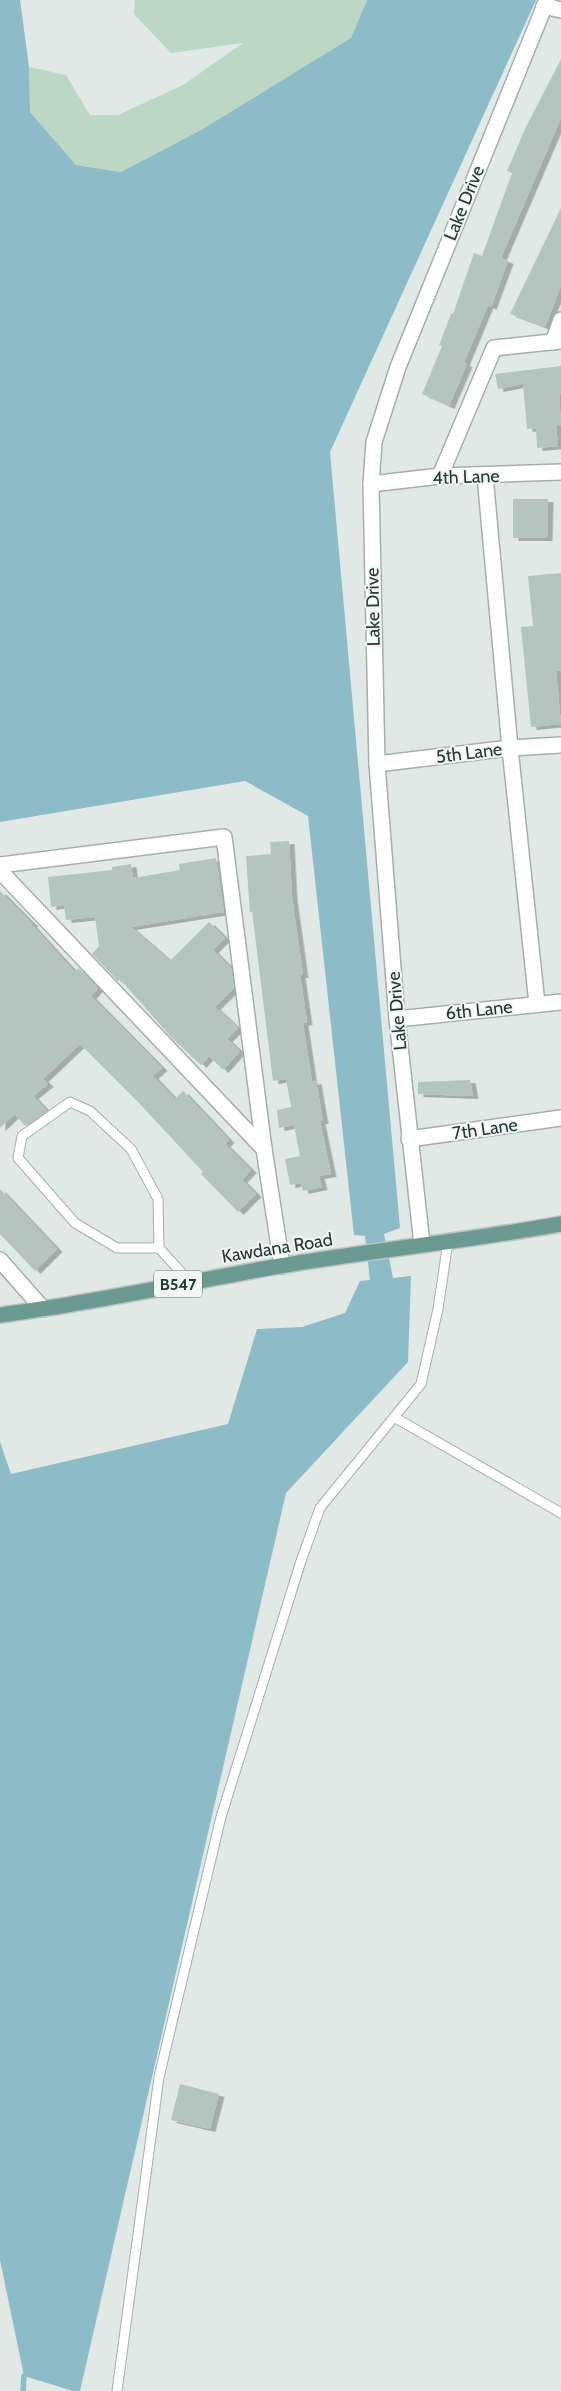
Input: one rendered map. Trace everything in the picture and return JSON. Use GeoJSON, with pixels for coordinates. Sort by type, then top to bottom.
{"type":"FeatureCollection","features":[{"type":"Feature","properties":{"kind":"main road","name":"Kawdana Road"},"geometry":{"type":"LineString","coordinates":[[0,1314],[43,1309],[282,1266],[561,1224]]}},
{"type":"Feature","properties":{"kind":"street"},"geometry":{"type":"LineString","coordinates":[[545,3],[561,10]]}},
{"type":"Feature","properties":{"kind":"street","name":"Lake Drive"},"geometry":{"type":"LineString","coordinates":[[422,1244],[397,1019],[377,764],[371,484],[374,442],[398,367],[545,3]]}},
{"type":"Feature","properties":{"kind":"street"},"geometry":{"type":"LineString","coordinates":[[440,476],[494,348],[557,342],[561,320]]}},
{"type":"Feature","properties":{"kind":"street","name":"4th Lane"},"geometry":{"type":"LineString","coordinates":[[371,484],[440,476],[561,472]]}},
{"type":"Feature","properties":{"kind":"street"},"geometry":{"type":"LineString","coordinates":[[485,476],[510,748],[537,1004]]}},
{"type":"Feature","properties":{"kind":"street","name":"5th Lane"},"geometry":{"type":"LineString","coordinates":[[377,764],[510,748],[561,746]]}},
{"type":"Feature","properties":{"kind":"street"},"geometry":{"type":"LineString","coordinates":[[0,865],[224,837],[264,1149],[282,1266]]}},
{"type":"Feature","properties":{"kind":"street"},"geometry":{"type":"LineString","coordinates":[[0,871],[264,1149]]}},
{"type":"Feature","properties":{"kind":"street","name":"6th Lane"},"geometry":{"type":"LineString","coordinates":[[397,1019],[561,1002]]}},
{"type":"Feature","properties":{"kind":"street","name":"7th Lane"},"geometry":{"type":"LineString","coordinates":[[409,1139],[561,1118]]}},
{"type":"Feature","properties":{"kind":"street"},"geometry":{"type":"LineString","coordinates":[[0,1260],[43,1309]]}},
{"type":"Feature","properties":{"kind":"lane"},"geometry":{"type":"LineString","coordinates":[[159,1248],[118,1248],[75,1223],[18,1158],[22,1136],[70,1102],[90,1111],[131,1150],[158,1199],[159,1248],[190,1282]]}},
{"type":"Feature","properties":{"kind":"lane"},"geometry":{"type":"LineString","coordinates":[[117,2391],[158,2077],[221,1816],[301,1561],[320,1508],[421,1384],[438,1309],[448,1242]]}},
{"type":"Feature","properties":{"kind":"lane"},"geometry":{"type":"LineString","coordinates":[[394,1417],[561,1512]]}},
{"type":"Feature","properties":{"kind":"green space"},"geometry":{"type":"Polygon","coordinates":[[[135,0],[367,0],[351,38],[201,130],[121,172],[76,165],[30,112],[29,67],[66,75],[90,115],[118,115],[183,85],[243,43],[171,53],[134,14],[135,0]]]}},
{"type":"Feature","properties":{"kind":"water"},"geometry":{"type":"Polygon","coordinates":[[[0,0],[20,0],[29,67],[30,112],[76,165],[121,172],[201,130],[351,38],[367,0],[536,0],[330,452],[400,1228],[384,1234],[393,1278],[411,1276],[408,1362],[286,1493],[80,2391],[73,2391],[24,2376],[0,2260],[0,1442],[11,1474],[228,1424],[257,1329],[302,1327],[345,1313],[360,1281],[370,1280],[365,1236],[354,1235],[308,816],[245,781],[0,822],[0,0]]]}},
{"type":"Feature","properties":{"kind":"building"},"geometry":{"type":"Polygon","coordinates":[[[561,59],[561,118],[501,258],[508,261],[491,307],[488,305],[464,363],[467,364],[449,406],[422,394],[442,346],[439,345],[451,314],[453,314],[474,253],[482,256],[512,173],[507,171],[525,129],[561,59]]]}},
{"type":"Feature","properties":{"kind":"building"},"geometry":{"type":"Polygon","coordinates":[[[561,208],[561,286],[545,327],[510,314],[561,208]]]}},
{"type":"Feature","properties":{"kind":"building"},"geometry":{"type":"Polygon","coordinates":[[[561,366],[561,394],[559,394],[561,425],[556,426],[558,446],[537,448],[536,428],[527,429],[523,384],[498,389],[495,374],[561,366]]]}},
{"type":"Feature","properties":{"kind":"building"},"geometry":{"type":"Polygon","coordinates":[[[513,499],[548,499],[547,538],[513,538],[513,499]]]}},
{"type":"Feature","properties":{"kind":"building"},"geometry":{"type":"Polygon","coordinates":[[[561,573],[561,670],[556,671],[561,724],[531,727],[521,627],[533,626],[528,576],[561,573]]]}},
{"type":"Feature","properties":{"kind":"building"},"geometry":{"type":"Polygon","coordinates":[[[289,841],[292,897],[303,975],[300,975],[307,1022],[303,1023],[312,1082],[316,1081],[323,1121],[320,1121],[331,1174],[319,1176],[322,1187],[303,1191],[301,1183],[290,1185],[285,1159],[300,1156],[294,1125],[279,1128],[277,1110],[291,1107],[286,1079],[273,1081],[252,911],[250,913],[246,856],[271,854],[270,842],[289,841]]]}},
{"type":"Feature","properties":{"kind":"building"},"geometry":{"type":"Polygon","coordinates":[[[216,858],[224,912],[131,927],[170,961],[209,922],[225,938],[213,950],[231,968],[234,988],[215,1007],[238,1028],[227,1039],[240,1051],[223,1070],[209,1056],[201,1065],[171,1037],[120,979],[118,981],[92,954],[99,946],[95,917],[66,920],[64,905],[51,907],[48,877],[112,870],[112,867],[131,864],[133,878],[180,870],[179,864],[216,858]]]}},
{"type":"Feature","properties":{"kind":"building"},"geometry":{"type":"Polygon","coordinates":[[[0,891],[33,924],[31,924],[75,972],[79,968],[98,988],[91,996],[162,1068],[153,1076],[175,1099],[183,1091],[229,1140],[225,1144],[251,1170],[242,1180],[256,1194],[238,1212],[201,1174],[203,1172],[139,1103],[80,1044],[43,1079],[48,1084],[33,1096],[47,1111],[25,1126],[15,1114],[0,1128],[0,891]]]}},
{"type":"Feature","properties":{"kind":"building"},"geometry":{"type":"Polygon","coordinates":[[[470,1080],[473,1096],[418,1094],[418,1082],[470,1080]]]}},
{"type":"Feature","properties":{"kind":"building"},"geometry":{"type":"Polygon","coordinates":[[[0,1189],[57,1249],[35,1271],[0,1234],[0,1189]]]}},
{"type":"Feature","properties":{"kind":"building"},"geometry":{"type":"Polygon","coordinates":[[[180,2084],[219,2094],[210,2129],[171,2120],[180,2084]]]}},
{"type":"Feature","properties":{"kind":"waterway"},"geometry":{"type":"LineString","coordinates":[[23,2391],[24,2376]]}}]}
